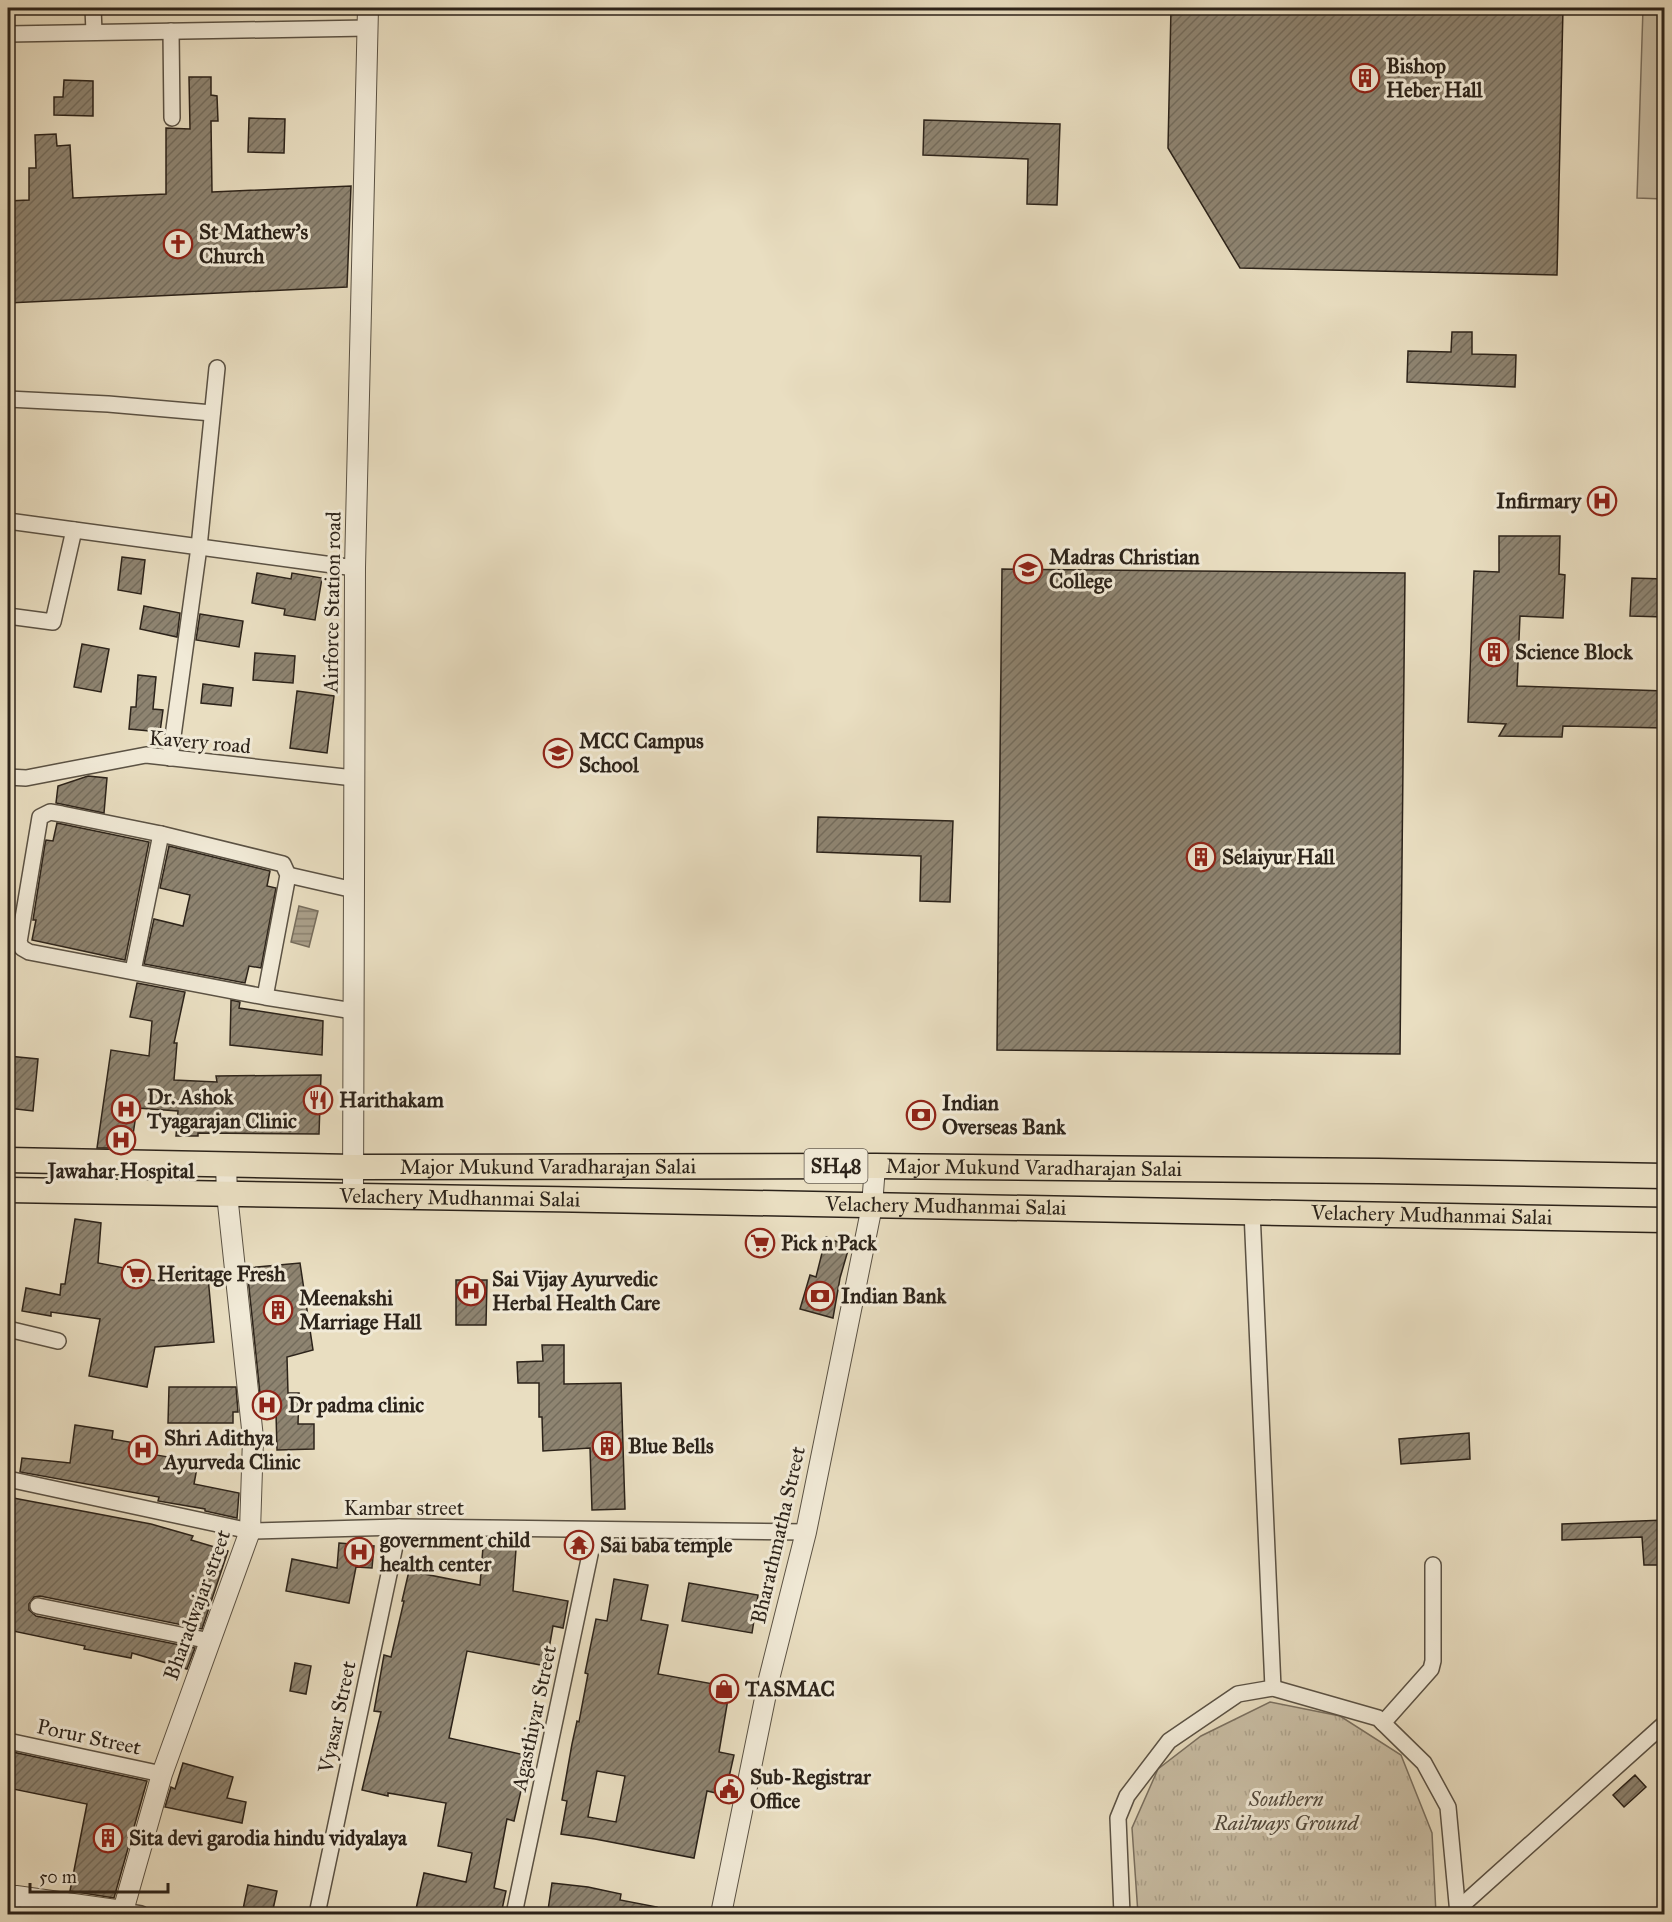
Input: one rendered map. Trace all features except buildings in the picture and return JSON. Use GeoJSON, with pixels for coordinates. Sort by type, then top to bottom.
{"type":"FeatureCollection","features":[{"type":"Feature","properties":{"kind":"main road","name":"Major Mukund Varadharajan Salai"},"geometry":{"type":"LineString","coordinates":[[8,1160],[352,1167],[875,1166],[1665,1176]]}},
{"type":"Feature","properties":{"kind":"main road","name":"SH48"},"geometry":{"type":"LineString","coordinates":[[8,1190],[227,1194]]}},
{"type":"Feature","properties":{"kind":"main road","name":"Velachery Mudhanmai Salai"},"geometry":{"type":"LineString","coordinates":[[227,1194],[1665,1220]]}},
{"type":"Feature","properties":{"kind":"street"},"geometry":{"type":"LineString","coordinates":[[93,8],[94,32]]}},
{"type":"Feature","properties":{"kind":"street","name":"Airforce Station road"},"geometry":{"type":"LineString","coordinates":[[353,1197],[355,568],[368,8]]}},
{"type":"Feature","properties":{"kind":"street"},"geometry":{"type":"LineString","coordinates":[[8,34],[368,28]]}},
{"type":"Feature","properties":{"kind":"street"},"geometry":{"type":"LineString","coordinates":[[171,31],[172,118]]}},
{"type":"Feature","properties":{"kind":"street"},"geometry":{"type":"LineString","coordinates":[[170,758],[199,547],[217,368]]}},
{"type":"Feature","properties":{"kind":"street"},"geometry":{"type":"LineString","coordinates":[[8,399],[212,413]]}},
{"type":"Feature","properties":{"kind":"street"},"geometry":{"type":"LineString","coordinates":[[8,521],[355,568]]}},
{"type":"Feature","properties":{"kind":"street"},"geometry":{"type":"LineString","coordinates":[[8,616],[53,622],[74,530]]}},
{"type":"Feature","properties":{"kind":"street","name":"Kavery road"},"geometry":{"type":"LineString","coordinates":[[8,777],[26,778],[146,755],[354,778]]}},
{"type":"Feature","properties":{"kind":"street"},"geometry":{"type":"LineString","coordinates":[[265,997],[288,875],[283,864],[161,834],[50,812],[40,817],[19,942],[22,948],[29,952],[265,997],[353,1011]]}},
{"type":"Feature","properties":{"kind":"street"},"geometry":{"type":"LineString","coordinates":[[132,970],[161,834]]}},
{"type":"Feature","properties":{"kind":"street"},"geometry":{"type":"LineString","coordinates":[[288,875],[354,890]]}},
{"type":"Feature","properties":{"kind":"street","name":"Bharadwajar street"},"geometry":{"type":"LineString","coordinates":[[129,1913],[162,1774],[250,1531],[253,1438],[227,1194],[226,1165]]}},
{"type":"Feature","properties":{"kind":"street","name":"Bharathmatha Street"},"geometry":{"type":"LineString","coordinates":[[721,1914],[769,1679],[806,1532],[872,1206],[875,1166]]}},
{"type":"Feature","properties":{"kind":"street"},"geometry":{"type":"LineString","coordinates":[[1252,1211],[1273,1688]]}},
{"type":"Feature","properties":{"kind":"street"},"geometry":{"type":"LineString","coordinates":[[8,1329],[58,1341]]}},
{"type":"Feature","properties":{"kind":"street","name":"Kambar street"},"geometry":{"type":"LineString","coordinates":[[8,1479],[250,1531],[399,1527],[806,1532]]}},
{"type":"Feature","properties":{"kind":"street","name":"Vyasar Street"},"geometry":{"type":"LineString","coordinates":[[317,1914],[399,1527]]}},
{"type":"Feature","properties":{"kind":"street","name":"Agasthiyar Street"},"geometry":{"type":"LineString","coordinates":[[514,1914],[595,1531]]}},
{"type":"Feature","properties":{"kind":"street"},"geometry":{"type":"LineString","coordinates":[[1383,1723],[1431,1669],[1434,1565]]}},
{"type":"Feature","properties":{"kind":"street"},"geometry":{"type":"LineString","coordinates":[[38,1606],[210,1641]]}},
{"type":"Feature","properties":{"kind":"street"},"geometry":{"type":"LineString","coordinates":[[1122,1914],[1118,1818],[1127,1796],[1169,1742],[1209,1712],[1238,1694],[1273,1688],[1378,1718],[1424,1763],[1448,1807],[1458,1912]]}},
{"type":"Feature","properties":{"kind":"street"},"geometry":{"type":"LineString","coordinates":[[1458,1912],[1665,1724]]}},
{"type":"Feature","properties":{"kind":"street","name":"Porur Street"},"geometry":{"type":"LineString","coordinates":[[8,1742],[162,1774]]}},
{"type":"Feature","properties":{"kind":"street"},"geometry":{"type":"LineString","coordinates":[[10,1899],[129,1913]]}},
{"type":"Feature","properties":{"kind":"green space"},"geometry":{"type":"Polygon","coordinates":[[[1643,8],[1664,8],[1664,199],[1637,198],[1643,8]]]}},
{"type":"Feature","properties":{"kind":"green space","name":"Southern Railways Ground"},"geometry":{"type":"Polygon","coordinates":[[[1270,1702],[1340,1716],[1401,1755],[1432,1833],[1436,1914],[1138,1914],[1132,1828],[1158,1769],[1201,1736],[1270,1702]]]}},
{"type":"Feature","properties":{"kind":"shaded area"},"geometry":{"type":"Polygon","coordinates":[[[299,906],[318,911],[309,947],[291,942],[299,906]]]}},
{"type":"Feature","properties":{"kind":"place","name":"Bishop Heber Hall"},"geometry":{"type":"Point","coordinates":[1365,78]}},
{"type":"Feature","properties":{"kind":"place","name":"St Mathew's Church"},"geometry":{"type":"Point","coordinates":[178,244]}},
{"type":"Feature","properties":{"kind":"place","name":"Infirmary"},"geometry":{"type":"Point","coordinates":[1602,501]}},
{"type":"Feature","properties":{"kind":"place","name":"Madras Christian College"},"geometry":{"type":"Point","coordinates":[1028,569]}},
{"type":"Feature","properties":{"kind":"place","name":"Science Block"},"geometry":{"type":"Point","coordinates":[1494,652]}},
{"type":"Feature","properties":{"kind":"place","name":"MCC Campus School"},"geometry":{"type":"Point","coordinates":[558,753]}},
{"type":"Feature","properties":{"kind":"place","name":"Selaiyur Hall"},"geometry":{"type":"Point","coordinates":[1201,857]}},
{"type":"Feature","properties":{"kind":"place","name":"Harithakam"},"geometry":{"type":"Point","coordinates":[318,1100]}},
{"type":"Feature","properties":{"kind":"place","name":"Dr. Ashok Tyagarajan Clinic"},"geometry":{"type":"Point","coordinates":[126,1109]}},
{"type":"Feature","properties":{"kind":"place","name":"Indian Overseas Bank"},"geometry":{"type":"Point","coordinates":[921,1115]}},
{"type":"Feature","properties":{"kind":"place","name":"Jawahar Hospital"},"geometry":{"type":"Point","coordinates":[121,1140]}},
{"type":"Feature","properties":{"kind":"place","name":"Pick n Pack"},"geometry":{"type":"Point","coordinates":[760,1243]}},
{"type":"Feature","properties":{"kind":"place","name":"Heritage Fresh"},"geometry":{"type":"Point","coordinates":[136,1274]}},
{"type":"Feature","properties":{"kind":"place","name":"Sai Vijay Ayurvedic Herbal Health Care"},"geometry":{"type":"Point","coordinates":[471,1291]}},
{"type":"Feature","properties":{"kind":"place","name":"Indian Bank"},"geometry":{"type":"Point","coordinates":[820,1296]}},
{"type":"Feature","properties":{"kind":"place","name":"Meenakshi Marriage Hall"},"geometry":{"type":"Point","coordinates":[278,1310]}},
{"type":"Feature","properties":{"kind":"place","name":"Dr padma clinic"},"geometry":{"type":"Point","coordinates":[267,1405]}},
{"type":"Feature","properties":{"kind":"place","name":"Blue Bells"},"geometry":{"type":"Point","coordinates":[607,1446]}},
{"type":"Feature","properties":{"kind":"place","name":"Shri Adithya Ayurveda Clinic"},"geometry":{"type":"Point","coordinates":[143,1450]}},
{"type":"Feature","properties":{"kind":"place","name":"Sai baba temple"},"geometry":{"type":"Point","coordinates":[579,1545]}},
{"type":"Feature","properties":{"kind":"place","name":"government child health center"},"geometry":{"type":"Point","coordinates":[359,1552]}},
{"type":"Feature","properties":{"kind":"place","name":"TASMAC"},"geometry":{"type":"Point","coordinates":[724,1689]}},
{"type":"Feature","properties":{"kind":"place","name":"Sub-Registrar Office"},"geometry":{"type":"Point","coordinates":[729,1789]}},
{"type":"Feature","properties":{"kind":"place","name":"Sita devi garodia hindu vidyalaya"},"geometry":{"type":"Point","coordinates":[108,1838]}}]}
